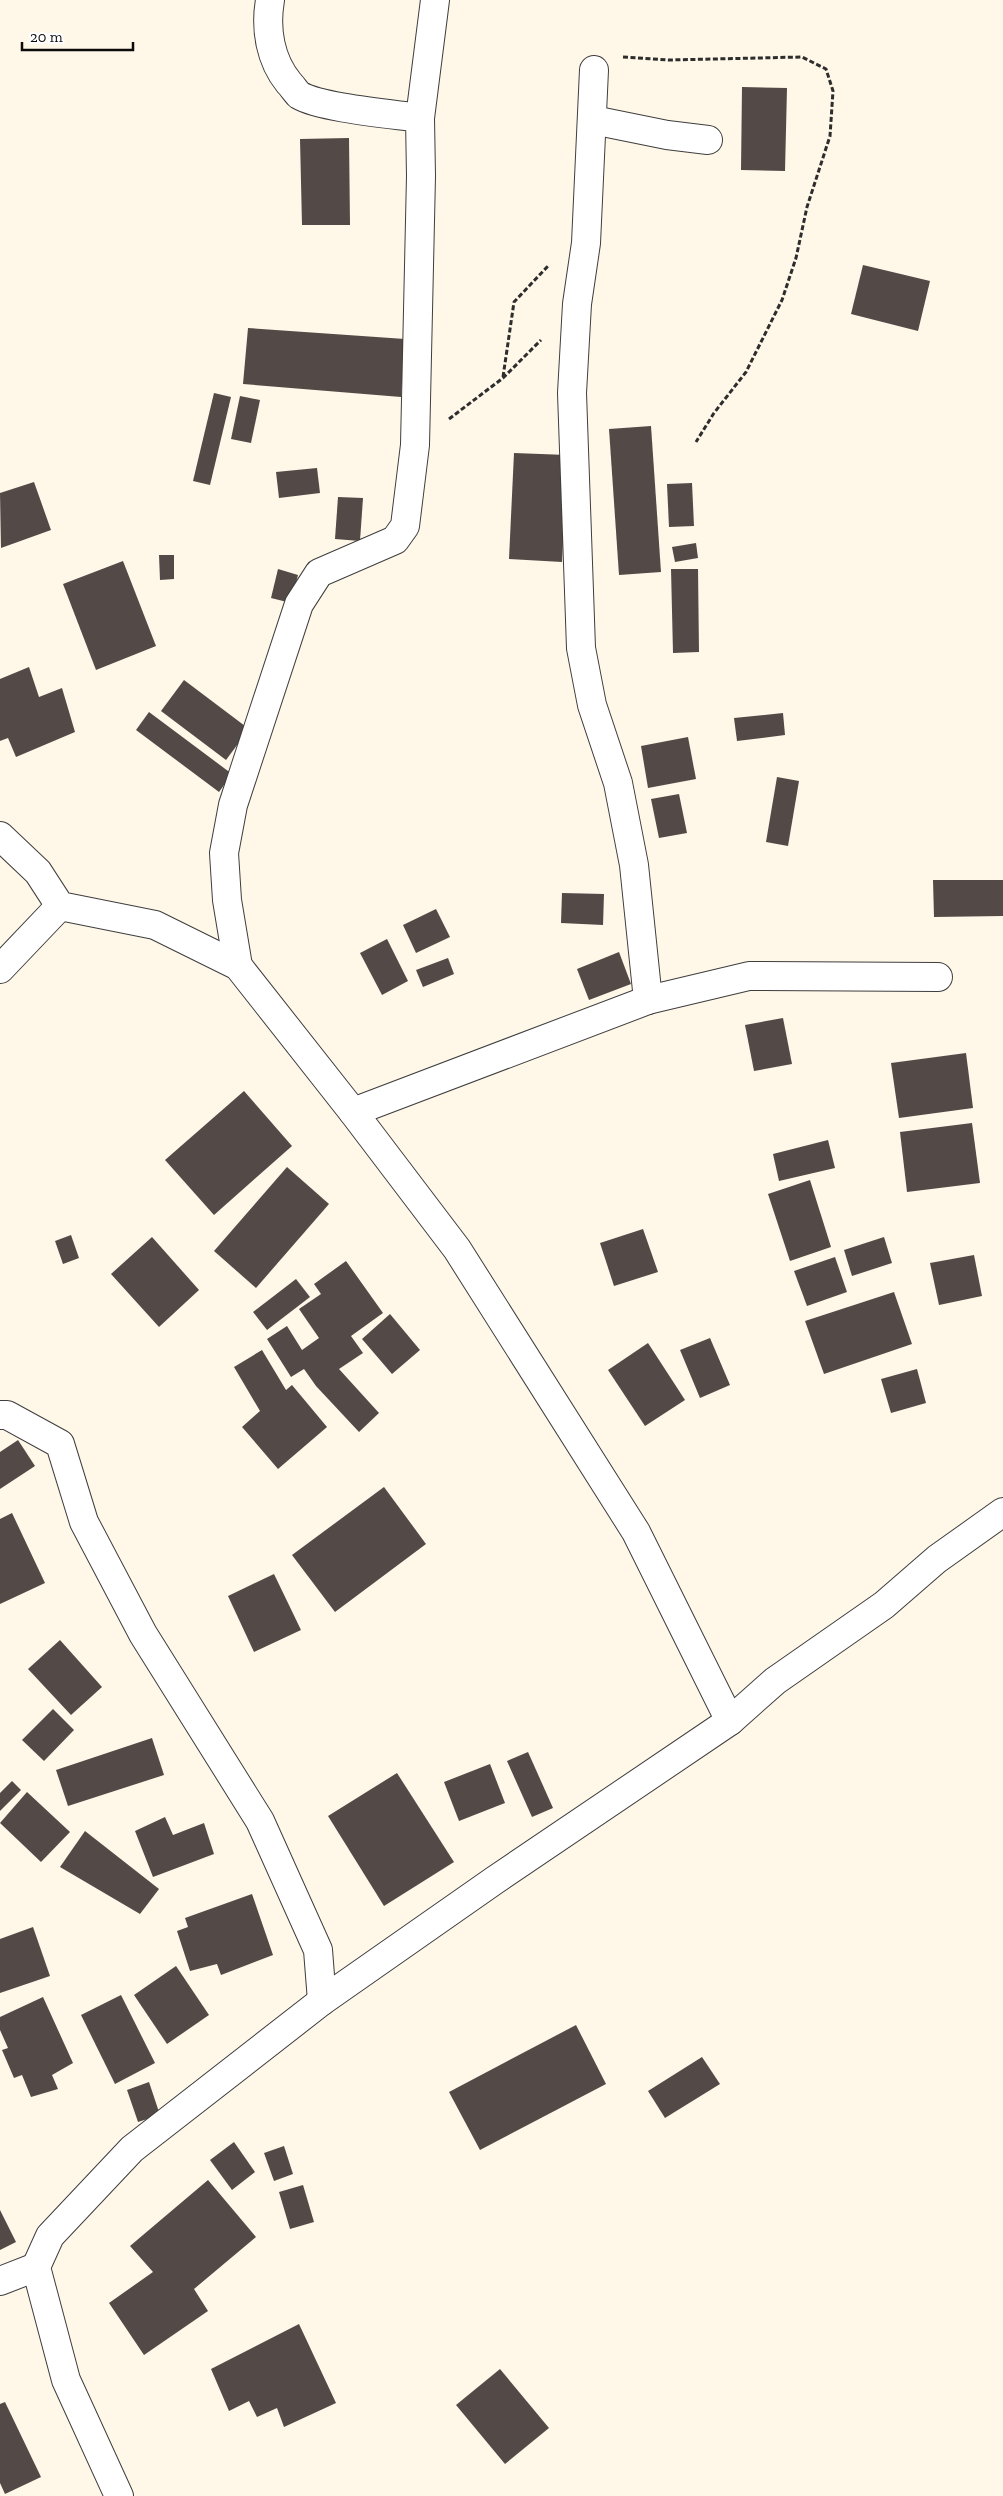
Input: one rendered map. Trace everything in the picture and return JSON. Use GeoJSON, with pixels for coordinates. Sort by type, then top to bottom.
{"type":"FeatureCollection","features":[{"type":"Feature","properties":{"kind":"street"},"geometry":{"type":"LineString","coordinates":[[270,0],[268,12],[271,52],[283,76],[299,94],[328,104],[420,118]]}},
{"type":"Feature","properties":{"kind":"street"},"geometry":{"type":"LineString","coordinates":[[238,966],[227,900],[224,853],[233,805],[299,604],[319,573],[395,540],[404,526],[415,446],[422,176],[420,118],[435,0]]}},
{"type":"Feature","properties":{"kind":"street"},"geometry":{"type":"LineString","coordinates":[[594,70],[586,243],[577,304],[572,393],[582,648],[592,705],[618,782],[634,865],[648,1000]]}},
{"type":"Feature","properties":{"kind":"street"},"geometry":{"type":"LineString","coordinates":[[593,120],[667,135],[708,140]]}},
{"type":"Feature","properties":{"kind":"street"},"geometry":{"type":"LineString","coordinates":[[0,836],[38,872],[60,906],[155,925],[238,966],[353,1112],[457,1250],[636,1532],[730,1721]]}},
{"type":"Feature","properties":{"kind":"street"},"geometry":{"type":"LineString","coordinates":[[0,968],[60,906]]}},
{"type":"Feature","properties":{"kind":"street"},"geometry":{"type":"LineString","coordinates":[[353,1112],[648,1000],[750,976],[938,977]]}},
{"type":"Feature","properties":{"kind":"street"},"geometry":{"type":"LineString","coordinates":[[0,1415],[7,1415],[60,1444],[88,1531],[143,1634],[260,1821],[318,1950],[322,2001]]}},
{"type":"Feature","properties":{"kind":"street"},"geometry":{"type":"LineString","coordinates":[[119,2496],[66,2380],[36,2268],[50,2236],[132,2149],[322,2001],[495,1880],[730,1721],[775,1681],[884,1605],[937,1559],[1002,1515]]}},
{"type":"Feature","properties":{"kind":"street"},"geometry":{"type":"LineString","coordinates":[[0,2281],[36,2268]]}},
{"type":"Feature","properties":{"kind":"path"},"geometry":{"type":"LineString","coordinates":[[594,70],[599,61],[608,57],[668,60],[802,57],[826,69],[833,91],[830,136],[807,206],[796,258],[782,300],[746,372],[714,413],[696,442]]}},
{"type":"Feature","properties":{"kind":"path"},"geometry":{"type":"LineString","coordinates":[[503,378],[514,302],[545,267],[586,243]]}},
{"type":"Feature","properties":{"kind":"path"},"geometry":{"type":"LineString","coordinates":[[415,446],[503,378],[577,304]]}},
{"type":"Feature","properties":{"kind":"building"},"geometry":{"type":"Polygon","coordinates":[[[742,87],[787,88],[785,171],[741,170],[742,87]]]}},
{"type":"Feature","properties":{"kind":"building"},"geometry":{"type":"Polygon","coordinates":[[[349,138],[350,225],[302,225],[300,139],[349,138]]]}},
{"type":"Feature","properties":{"kind":"building"},"geometry":{"type":"Polygon","coordinates":[[[863,265],[930,281],[918,331],[851,314],[863,265]]]}},
{"type":"Feature","properties":{"kind":"building"},"geometry":{"type":"Polygon","coordinates":[[[248,328],[405,339],[401,397],[243,384],[248,328]]]}},
{"type":"Feature","properties":{"kind":"building"},"geometry":{"type":"Polygon","coordinates":[[[214,393],[231,397],[210,485],[193,481],[214,393]]]}},
{"type":"Feature","properties":{"kind":"building"},"geometry":{"type":"Polygon","coordinates":[[[240,396],[260,400],[251,443],[231,439],[240,396]]]}},
{"type":"Feature","properties":{"kind":"building"},"geometry":{"type":"Polygon","coordinates":[[[651,426],[661,572],[619,575],[609,429],[651,426]]]}},
{"type":"Feature","properties":{"kind":"building"},"geometry":{"type":"Polygon","coordinates":[[[514,453],[567,455],[562,562],[509,559],[514,453]]]}},
{"type":"Feature","properties":{"kind":"building"},"geometry":{"type":"Polygon","coordinates":[[[317,468],[320,493],[279,498],[276,472],[317,468]]]}},
{"type":"Feature","properties":{"kind":"building"},"geometry":{"type":"Polygon","coordinates":[[[34,482],[51,530],[1,548],[0,493],[34,482]]]}},
{"type":"Feature","properties":{"kind":"building"},"geometry":{"type":"Polygon","coordinates":[[[692,483],[694,526],[669,527],[667,484],[692,483]]]}},
{"type":"Feature","properties":{"kind":"building"},"geometry":{"type":"Polygon","coordinates":[[[338,497],[363,498],[360,541],[335,539],[338,497]]]}},
{"type":"Feature","properties":{"kind":"building"},"geometry":{"type":"Polygon","coordinates":[[[696,543],[698,558],[675,562],[672,547],[696,543]]]}},
{"type":"Feature","properties":{"kind":"building"},"geometry":{"type":"Polygon","coordinates":[[[159,555],[174,555],[174,579],[160,580],[159,555]]]}},
{"type":"Feature","properties":{"kind":"building"},"geometry":{"type":"Polygon","coordinates":[[[123,561],[156,646],[96,670],[63,584],[123,561]]]}},
{"type":"Feature","properties":{"kind":"building"},"geometry":{"type":"Polygon","coordinates":[[[278,569],[298,575],[291,603],[271,598],[278,569]]]}},
{"type":"Feature","properties":{"kind":"building"},"geometry":{"type":"Polygon","coordinates":[[[671,569],[698,569],[699,652],[673,653],[671,569]]]}},
{"type":"Feature","properties":{"kind":"building"},"geometry":{"type":"Polygon","coordinates":[[[29,667],[39,697],[62,688],[75,732],[16,757],[8,738],[0,741],[0,679],[29,667]]]}},
{"type":"Feature","properties":{"kind":"building"},"geometry":{"type":"Polygon","coordinates":[[[184,680],[249,729],[226,760],[161,711],[184,680]]]}},
{"type":"Feature","properties":{"kind":"building"},"geometry":{"type":"Polygon","coordinates":[[[149,712],[232,774],[219,792],[136,730],[149,712]]]}},
{"type":"Feature","properties":{"kind":"building"},"geometry":{"type":"Polygon","coordinates":[[[783,713],[785,735],[737,741],[734,718],[783,713]]]}},
{"type":"Feature","properties":{"kind":"building"},"geometry":{"type":"Polygon","coordinates":[[[688,737],[696,779],[648,788],[641,746],[688,737]]]}},
{"type":"Feature","properties":{"kind":"building"},"geometry":{"type":"Polygon","coordinates":[[[777,777],[799,781],[788,846],[766,842],[777,777]]]}},
{"type":"Feature","properties":{"kind":"building"},"geometry":{"type":"Polygon","coordinates":[[[679,794],[687,833],[659,838],[651,799],[679,794]]]}},
{"type":"Feature","properties":{"kind":"building"},"geometry":{"type":"Polygon","coordinates":[[[933,880],[1003,880],[1003,916],[934,917],[933,880]]]}},
{"type":"Feature","properties":{"kind":"building"},"geometry":{"type":"Polygon","coordinates":[[[562,893],[604,894],[603,925],[561,923],[562,893]]]}},
{"type":"Feature","properties":{"kind":"building"},"geometry":{"type":"Polygon","coordinates":[[[436,909],[450,937],[416,953],[403,925],[436,909]]]}},
{"type":"Feature","properties":{"kind":"building"},"geometry":{"type":"Polygon","coordinates":[[[387,939],[408,981],[382,995],[360,953],[387,939]]]}},
{"type":"Feature","properties":{"kind":"building"},"geometry":{"type":"Polygon","coordinates":[[[619,952],[631,984],[589,1000],[577,969],[619,952]]]}},
{"type":"Feature","properties":{"kind":"building"},"geometry":{"type":"Polygon","coordinates":[[[448,958],[454,974],[423,987],[416,970],[448,958]]]}},
{"type":"Feature","properties":{"kind":"building"},"geometry":{"type":"Polygon","coordinates":[[[783,1018],[792,1064],[754,1071],[745,1025],[783,1018]]]}},
{"type":"Feature","properties":{"kind":"building"},"geometry":{"type":"Polygon","coordinates":[[[966,1053],[973,1108],[899,1118],[891,1063],[966,1053]]]}},
{"type":"Feature","properties":{"kind":"building"},"geometry":{"type":"Polygon","coordinates":[[[244,1091],[292,1146],[214,1215],[165,1160],[244,1091]]]}},
{"type":"Feature","properties":{"kind":"building"},"geometry":{"type":"Polygon","coordinates":[[[972,1123],[980,1183],[907,1192],[900,1132],[972,1123]]]}},
{"type":"Feature","properties":{"kind":"building"},"geometry":{"type":"Polygon","coordinates":[[[828,1140],[835,1168],[779,1181],[773,1154],[828,1140]]]}},
{"type":"Feature","properties":{"kind":"building"},"geometry":{"type":"Polygon","coordinates":[[[287,1167],[329,1204],[256,1288],[214,1251],[287,1167]]]}},
{"type":"Feature","properties":{"kind":"building"},"geometry":{"type":"Polygon","coordinates":[[[810,1180],[831,1247],[790,1261],[768,1194],[810,1180]]]}},
{"type":"Feature","properties":{"kind":"building"},"geometry":{"type":"Polygon","coordinates":[[[643,1229],[658,1272],[614,1286],[600,1243],[643,1229]]]}},
{"type":"Feature","properties":{"kind":"building"},"geometry":{"type":"Polygon","coordinates":[[[71,1235],[79,1258],[63,1264],[55,1241],[71,1235]]]}},
{"type":"Feature","properties":{"kind":"building"},"geometry":{"type":"Polygon","coordinates":[[[152,1237],[199,1290],[159,1327],[111,1274],[152,1237]]]}},
{"type":"Feature","properties":{"kind":"building"},"geometry":{"type":"Polygon","coordinates":[[[884,1237],[892,1263],[852,1276],[844,1250],[884,1237]]]}},
{"type":"Feature","properties":{"kind":"building"},"geometry":{"type":"Polygon","coordinates":[[[974,1255],[982,1296],[939,1305],[930,1263],[974,1255]]]}},
{"type":"Feature","properties":{"kind":"building"},"geometry":{"type":"Polygon","coordinates":[[[835,1257],[847,1292],[807,1306],[794,1271],[835,1257]]]}},
{"type":"Feature","properties":{"kind":"building"},"geometry":{"type":"Polygon","coordinates":[[[346,1261],[383,1313],[351,1336],[363,1353],[339,1369],[379,1413],[359,1432],[316,1386],[304,1369],[291,1377],[267,1339],[287,1326],[302,1350],[319,1338],[299,1309],[321,1294],[314,1284],[346,1261]]]}},
{"type":"Feature","properties":{"kind":"building"},"geometry":{"type":"Polygon","coordinates":[[[296,1279],[310,1297],[267,1330],[253,1312],[296,1279]]]}},
{"type":"Feature","properties":{"kind":"building"},"geometry":{"type":"Polygon","coordinates":[[[894,1292],[912,1344],[824,1374],[805,1321],[894,1292]]]}},
{"type":"Feature","properties":{"kind":"building"},"geometry":{"type":"Polygon","coordinates":[[[390,1314],[420,1350],[392,1374],[362,1339],[390,1314]]]}},
{"type":"Feature","properties":{"kind":"building"},"geometry":{"type":"Polygon","coordinates":[[[710,1338],[730,1385],[700,1398],[680,1350],[710,1338]]]}},
{"type":"Feature","properties":{"kind":"building"},"geometry":{"type":"Polygon","coordinates":[[[648,1343],[685,1400],[645,1426],[608,1370],[648,1343]]]}},
{"type":"Feature","properties":{"kind":"building"},"geometry":{"type":"Polygon","coordinates":[[[262,1350],[286,1390],[292,1385],[327,1427],[278,1469],[242,1427],[260,1411],[234,1367],[262,1350]]]}},
{"type":"Feature","properties":{"kind":"building"},"geometry":{"type":"Polygon","coordinates":[[[917,1369],[926,1403],[891,1413],[881,1379],[917,1369]]]}},
{"type":"Feature","properties":{"kind":"building"},"geometry":{"type":"Polygon","coordinates":[[[18,1440],[35,1466],[0,1489],[0,1452],[18,1440]]]}},
{"type":"Feature","properties":{"kind":"building"},"geometry":{"type":"Polygon","coordinates":[[[384,1487],[426,1544],[335,1612],[292,1555],[384,1487]]]}},
{"type":"Feature","properties":{"kind":"building"},"geometry":{"type":"Polygon","coordinates":[[[12,1513],[45,1583],[0,1604],[0,1519],[12,1513]]]}},
{"type":"Feature","properties":{"kind":"building"},"geometry":{"type":"Polygon","coordinates":[[[274,1574],[301,1630],[254,1652],[228,1596],[274,1574]]]}},
{"type":"Feature","properties":{"kind":"building"},"geometry":{"type":"Polygon","coordinates":[[[60,1640],[102,1687],[71,1715],[28,1669],[60,1640]]]}},
{"type":"Feature","properties":{"kind":"building"},"geometry":{"type":"Polygon","coordinates":[[[53,1709],[74,1730],[44,1761],[22,1740],[53,1709]]]}},
{"type":"Feature","properties":{"kind":"building"},"geometry":{"type":"Polygon","coordinates":[[[152,1738],[164,1775],[68,1806],[56,1770],[152,1738]]]}},
{"type":"Feature","properties":{"kind":"building"},"geometry":{"type":"Polygon","coordinates":[[[528,1752],[553,1808],[532,1817],[507,1761],[528,1752]]]}},
{"type":"Feature","properties":{"kind":"building"},"geometry":{"type":"Polygon","coordinates":[[[490,1764],[505,1803],[459,1821],[444,1782],[490,1764]]]}},
{"type":"Feature","properties":{"kind":"building"},"geometry":{"type":"Polygon","coordinates":[[[397,1773],[454,1862],[384,1906],[328,1816],[397,1773]]]}},
{"type":"Feature","properties":{"kind":"building"},"geometry":{"type":"Polygon","coordinates":[[[12,1781],[21,1790],[0,1811],[0,1793],[12,1781]]]}},
{"type":"Feature","properties":{"kind":"building"},"geometry":{"type":"Polygon","coordinates":[[[27,1792],[70,1832],[41,1862],[0,1823],[27,1792]]]}},
{"type":"Feature","properties":{"kind":"building"},"geometry":{"type":"Polygon","coordinates":[[[165,1817],[173,1835],[204,1823],[214,1854],[153,1877],[135,1831],[165,1817]]]}},
{"type":"Feature","properties":{"kind":"building"},"geometry":{"type":"Polygon","coordinates":[[[85,1831],[159,1889],[140,1914],[60,1867],[85,1831]]]}},
{"type":"Feature","properties":{"kind":"building"},"geometry":{"type":"Polygon","coordinates":[[[252,1894],[273,1955],[221,1975],[217,1964],[190,1971],[177,1931],[188,1927],[185,1918],[252,1894]]]}},
{"type":"Feature","properties":{"kind":"building"},"geometry":{"type":"Polygon","coordinates":[[[33,1927],[50,1976],[0,1993],[0,1939],[33,1927]]]}},
{"type":"Feature","properties":{"kind":"building"},"geometry":{"type":"Polygon","coordinates":[[[176,1966],[209,2015],[167,2044],[134,1995],[176,1966]]]}},
{"type":"Feature","properties":{"kind":"building"},"geometry":{"type":"Polygon","coordinates":[[[121,1995],[155,2063],[115,2084],[81,2015],[121,1995]]]}},
{"type":"Feature","properties":{"kind":"building"},"geometry":{"type":"Polygon","coordinates":[[[43,1997],[73,2063],[52,2075],[58,2089],[31,2097],[22,2075],[14,2078],[2,2050],[8,2048],[0,2030],[0,2017],[43,1997]]]}},
{"type":"Feature","properties":{"kind":"building"},"geometry":{"type":"Polygon","coordinates":[[[576,2025],[606,2084],[480,2150],[449,2092],[576,2025]]]}},
{"type":"Feature","properties":{"kind":"building"},"geometry":{"type":"Polygon","coordinates":[[[702,2057],[720,2084],[665,2118],[648,2091],[702,2057]]]}},
{"type":"Feature","properties":{"kind":"building"},"geometry":{"type":"Polygon","coordinates":[[[149,2082],[160,2115],[138,2122],[127,2090],[149,2082]]]}},
{"type":"Feature","properties":{"kind":"building"},"geometry":{"type":"Polygon","coordinates":[[[234,2142],[255,2172],[232,2190],[210,2160],[234,2142]]]}},
{"type":"Feature","properties":{"kind":"building"},"geometry":{"type":"Polygon","coordinates":[[[284,2146],[293,2174],[274,2181],[264,2153],[284,2146]]]}},
{"type":"Feature","properties":{"kind":"building"},"geometry":{"type":"Polygon","coordinates":[[[208,2180],[256,2237],[194,2289],[208,2311],[144,2355],[109,2303],[153,2272],[130,2246],[208,2180]]]}},
{"type":"Feature","properties":{"kind":"building"},"geometry":{"type":"Polygon","coordinates":[[[303,2185],[314,2222],[290,2229],[279,2192],[303,2185]]]}},
{"type":"Feature","properties":{"kind":"building"},"geometry":{"type":"Polygon","coordinates":[[[0,2210],[16,2242],[0,2250],[0,2210]]]}},
{"type":"Feature","properties":{"kind":"building"},"geometry":{"type":"Polygon","coordinates":[[[299,2324],[336,2403],[284,2427],[277,2408],[257,2417],[249,2401],[229,2411],[211,2369],[299,2324]]]}},
{"type":"Feature","properties":{"kind":"building"},"geometry":{"type":"Polygon","coordinates":[[[500,2369],[549,2428],[505,2464],[456,2405],[500,2369]]]}},
{"type":"Feature","properties":{"kind":"building"},"geometry":{"type":"Polygon","coordinates":[[[5,2402],[41,2477],[5,2494],[0,2483],[0,2404],[5,2402]]]}}]}
